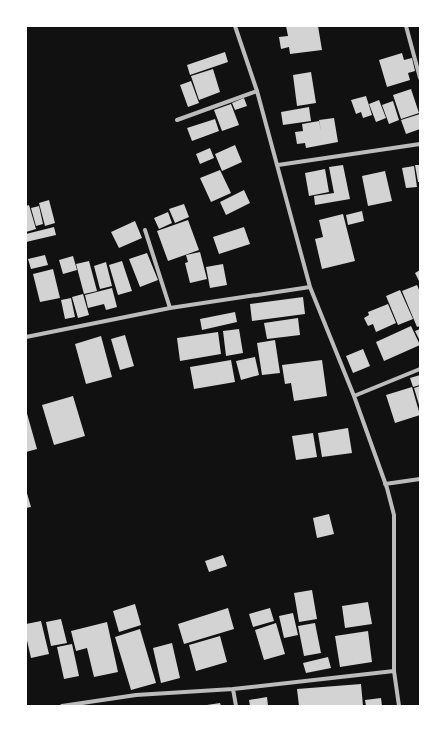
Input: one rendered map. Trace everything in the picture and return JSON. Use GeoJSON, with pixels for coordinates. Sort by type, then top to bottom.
{"type":"FeatureCollection","features":[{"type":"Feature","properties":{"kind":"street"},"geometry":{"type":"LineString","coordinates":[[235,26],[257,91],[310,287],[354,396],[385,484],[394,515],[394,671],[399,706]]}},
{"type":"Feature","properties":{"kind":"street"},"geometry":{"type":"LineString","coordinates":[[406,26],[420,78]]}},
{"type":"Feature","properties":{"kind":"street"},"geometry":{"type":"LineString","coordinates":[[177,120],[257,91]]}},
{"type":"Feature","properties":{"kind":"street"},"geometry":{"type":"LineString","coordinates":[[278,165],[420,144]]}},
{"type":"Feature","properties":{"kind":"street"},"geometry":{"type":"LineString","coordinates":[[145,230],[170,308]]}},
{"type":"Feature","properties":{"kind":"street"},"geometry":{"type":"LineString","coordinates":[[26,337],[170,308],[310,287]]}},
{"type":"Feature","properties":{"kind":"street"},"geometry":{"type":"LineString","coordinates":[[354,396],[420,369]]}},
{"type":"Feature","properties":{"kind":"street"},"geometry":{"type":"LineString","coordinates":[[385,484],[420,479]]}},
{"type":"Feature","properties":{"kind":"street"},"geometry":{"type":"LineString","coordinates":[[62,706],[136,695],[233,689],[394,671]]}},
{"type":"Feature","properties":{"kind":"street"},"geometry":{"type":"LineString","coordinates":[[233,689],[236,706]]}},
{"type":"Feature","properties":{"kind":"building"},"geometry":{"type":"Polygon","coordinates":[[[286,26],[318,26],[322,50],[290,54],[289,47],[281,49],[279,37],[288,36],[286,26]]]}},
{"type":"Feature","properties":{"kind":"building"},"geometry":{"type":"Polygon","coordinates":[[[225,52],[228,62],[190,75],[187,65],[225,52]]]}},
{"type":"Feature","properties":{"kind":"building"},"geometry":{"type":"Polygon","coordinates":[[[402,53],[404,60],[412,58],[415,71],[408,73],[410,80],[387,87],[379,60],[402,53]]]}},
{"type":"Feature","properties":{"kind":"building"},"geometry":{"type":"Polygon","coordinates":[[[213,69],[220,92],[199,100],[191,76],[213,69]]]}},
{"type":"Feature","properties":{"kind":"building"},"geometry":{"type":"Polygon","coordinates":[[[311,72],[316,103],[297,106],[293,75],[311,72]]]}},
{"type":"Feature","properties":{"kind":"building"},"geometry":{"type":"Polygon","coordinates":[[[191,81],[199,103],[188,107],[180,85],[191,81]]]}},
{"type":"Feature","properties":{"kind":"building"},"geometry":{"type":"Polygon","coordinates":[[[411,89],[419,113],[401,119],[393,95],[411,89]]]}},
{"type":"Feature","properties":{"kind":"building"},"geometry":{"type":"Polygon","coordinates":[[[366,96],[372,115],[363,118],[361,112],[356,114],[351,100],[366,96]]]}},
{"type":"Feature","properties":{"kind":"building"},"geometry":{"type":"Polygon","coordinates":[[[244,98],[247,106],[235,110],[232,103],[244,98]]]}},
{"type":"Feature","properties":{"kind":"building"},"geometry":{"type":"Polygon","coordinates":[[[379,100],[386,118],[376,122],[369,104],[379,100]]]}},
{"type":"Feature","properties":{"kind":"building"},"geometry":{"type":"Polygon","coordinates":[[[393,101],[399,120],[389,124],[382,105],[393,101]]]}},
{"type":"Feature","properties":{"kind":"building"},"geometry":{"type":"Polygon","coordinates":[[[231,104],[239,125],[222,131],[214,110],[231,104]]]}},
{"type":"Feature","properties":{"kind":"building"},"geometry":{"type":"Polygon","coordinates":[[[309,107],[311,121],[283,125],[281,112],[309,107]]]}},
{"type":"Feature","properties":{"kind":"building"},"geometry":{"type":"Polygon","coordinates":[[[420,114],[420,129],[406,134],[401,120],[420,114]]]}},
{"type":"Feature","properties":{"kind":"building"},"geometry":{"type":"Polygon","coordinates":[[[334,118],[338,142],[306,148],[305,143],[297,144],[295,132],[303,131],[302,124],[319,121],[321,131],[319,120],[334,118]]]}},
{"type":"Feature","properties":{"kind":"building"},"geometry":{"type":"Polygon","coordinates":[[[215,119],[219,131],[192,141],[187,128],[215,119]]]}},
{"type":"Feature","properties":{"kind":"building"},"geometry":{"type":"Polygon","coordinates":[[[235,145],[242,162],[222,171],[215,154],[235,145]]]}},
{"type":"Feature","properties":{"kind":"building"},"geometry":{"type":"Polygon","coordinates":[[[210,148],[214,158],[200,164],[196,154],[210,148]]]}},
{"type":"Feature","properties":{"kind":"building"},"geometry":{"type":"Polygon","coordinates":[[[343,165],[350,199],[315,205],[314,196],[334,193],[329,167],[343,165]]]}},
{"type":"Feature","properties":{"kind":"building"},"geometry":{"type":"Polygon","coordinates":[[[415,165],[420,165],[420,182],[418,182],[415,165]]]}},
{"type":"Feature","properties":{"kind":"building"},"geometry":{"type":"Polygon","coordinates":[[[414,166],[417,187],[406,188],[402,168],[414,166]]]}},
{"type":"Feature","properties":{"kind":"building"},"geometry":{"type":"Polygon","coordinates":[[[325,169],[329,192],[309,196],[305,173],[325,169]]]}},
{"type":"Feature","properties":{"kind":"building"},"geometry":{"type":"Polygon","coordinates":[[[220,170],[231,193],[211,202],[200,178],[220,170]]]}},
{"type":"Feature","properties":{"kind":"building"},"geometry":{"type":"Polygon","coordinates":[[[385,171],[392,201],[368,206],[362,176],[385,171]]]}},
{"type":"Feature","properties":{"kind":"building"},"geometry":{"type":"Polygon","coordinates":[[[244,190],[250,203],[226,215],[220,202],[244,190]]]}},
{"type":"Feature","properties":{"kind":"building"},"geometry":{"type":"Polygon","coordinates":[[[49,200],[55,223],[45,226],[39,203],[49,200]]]}},
{"type":"Feature","properties":{"kind":"building"},"geometry":{"type":"Polygon","coordinates":[[[184,204],[189,217],[175,223],[169,209],[184,204]]]}},
{"type":"Feature","properties":{"kind":"building"},"geometry":{"type":"Polygon","coordinates":[[[29,205],[36,229],[26,232],[26,206],[29,205]]]}},
{"type":"Feature","properties":{"kind":"building"},"geometry":{"type":"Polygon","coordinates":[[[39,206],[43,224],[36,226],[31,208],[39,206]]]}},
{"type":"Feature","properties":{"kind":"building"},"geometry":{"type":"Polygon","coordinates":[[[362,211],[364,221],[348,225],[346,215],[362,211]]]}},
{"type":"Feature","properties":{"kind":"building"},"geometry":{"type":"Polygon","coordinates":[[[168,212],[172,223],[159,229],[154,218],[168,212]]]}},
{"type":"Feature","properties":{"kind":"building"},"geometry":{"type":"Polygon","coordinates":[[[343,214],[355,261],[322,269],[315,239],[323,237],[319,220],[343,214]]]}},
{"type":"Feature","properties":{"kind":"building"},"geometry":{"type":"Polygon","coordinates":[[[188,220],[199,250],[168,261],[157,231],[188,220]]]}},
{"type":"Feature","properties":{"kind":"building"},"geometry":{"type":"Polygon","coordinates":[[[135,221],[142,238],[119,248],[111,232],[135,221]]]}},
{"type":"Feature","properties":{"kind":"building"},"geometry":{"type":"Polygon","coordinates":[[[54,227],[56,235],[26,242],[26,234],[54,227]]]}},
{"type":"Feature","properties":{"kind":"building"},"geometry":{"type":"Polygon","coordinates":[[[244,227],[250,244],[219,254],[213,237],[244,227]]]}},
{"type":"Feature","properties":{"kind":"building"},"geometry":{"type":"Polygon","coordinates":[[[200,252],[207,279],[190,283],[185,263],[188,262],[186,255],[200,252]]]}},
{"type":"Feature","properties":{"kind":"building"},"geometry":{"type":"Polygon","coordinates":[[[147,253],[158,280],[140,287],[129,259],[147,253]]]}},
{"type":"Feature","properties":{"kind":"building"},"geometry":{"type":"Polygon","coordinates":[[[45,255],[48,265],[31,269],[28,259],[45,255]]]}},
{"type":"Feature","properties":{"kind":"building"},"geometry":{"type":"Polygon","coordinates":[[[73,256],[77,270],[63,274],[59,260],[73,256]]]}},
{"type":"Feature","properties":{"kind":"building"},"geometry":{"type":"Polygon","coordinates":[[[89,261],[97,291],[84,294],[76,264],[89,261]]]}},
{"type":"Feature","properties":{"kind":"building"},"geometry":{"type":"Polygon","coordinates":[[[122,261],[132,291],[118,295],[109,265],[122,261]]]}},
{"type":"Feature","properties":{"kind":"building"},"geometry":{"type":"Polygon","coordinates":[[[106,262],[112,286],[100,289],[94,266],[106,262]]]}},
{"type":"Feature","properties":{"kind":"building"},"geometry":{"type":"Polygon","coordinates":[[[223,264],[227,285],[210,288],[206,267],[223,264]]]}},
{"type":"Feature","properties":{"kind":"building"},"geometry":{"type":"Polygon","coordinates":[[[53,269],[60,298],[40,302],[33,274],[53,269]]]}},
{"type":"Feature","properties":{"kind":"building"},"geometry":{"type":"Polygon","coordinates":[[[420,270],[420,283],[415,273],[420,270]]]}},
{"type":"Feature","properties":{"kind":"building"},"geometry":{"type":"Polygon","coordinates":[[[417,285],[420,292],[420,326],[417,327],[402,291],[417,285]]]}},
{"type":"Feature","properties":{"kind":"building"},"geometry":{"type":"Polygon","coordinates":[[[112,288],[117,307],[106,310],[104,304],[88,308],[85,295],[112,288]]]}},
{"type":"Feature","properties":{"kind":"building"},"geometry":{"type":"Polygon","coordinates":[[[400,290],[413,319],[398,325],[386,296],[400,290]]]}},
{"type":"Feature","properties":{"kind":"building"},"geometry":{"type":"Polygon","coordinates":[[[83,294],[89,315],[78,318],[72,297],[83,294]]]}},
{"type":"Feature","properties":{"kind":"building"},"geometry":{"type":"Polygon","coordinates":[[[303,297],[305,314],[252,321],[250,304],[303,297]]]}},
{"type":"Feature","properties":{"kind":"building"},"geometry":{"type":"Polygon","coordinates":[[[71,298],[75,317],[65,319],[61,300],[71,298]]]}},
{"type":"Feature","properties":{"kind":"building"},"geometry":{"type":"Polygon","coordinates":[[[388,304],[396,323],[376,332],[373,324],[368,326],[364,318],[369,315],[368,312],[388,304]]]}},
{"type":"Feature","properties":{"kind":"building"},"geometry":{"type":"Polygon","coordinates":[[[235,312],[237,322],[202,330],[200,319],[235,312]]]}},
{"type":"Feature","properties":{"kind":"building"},"geometry":{"type":"Polygon","coordinates":[[[298,318],[300,335],[267,339],[264,323],[298,318]]]}},
{"type":"Feature","properties":{"kind":"building"},"geometry":{"type":"Polygon","coordinates":[[[411,326],[420,345],[384,361],[376,342],[411,326]]]}},
{"type":"Feature","properties":{"kind":"building"},"geometry":{"type":"Polygon","coordinates":[[[239,329],[243,353],[226,356],[223,331],[239,329]]]}},
{"type":"Feature","properties":{"kind":"building"},"geometry":{"type":"Polygon","coordinates":[[[420,329],[420,341],[415,331],[420,329]]]}},
{"type":"Feature","properties":{"kind":"building"},"geometry":{"type":"Polygon","coordinates":[[[218,332],[221,354],[180,361],[177,338],[218,332]]]}},
{"type":"Feature","properties":{"kind":"building"},"geometry":{"type":"Polygon","coordinates":[[[125,335],[134,366],[120,370],[111,339],[125,335]]]}},
{"type":"Feature","properties":{"kind":"building"},"geometry":{"type":"Polygon","coordinates":[[[101,336],[112,377],[86,384],[75,344],[101,336]]]}},
{"type":"Feature","properties":{"kind":"building"},"geometry":{"type":"Polygon","coordinates":[[[275,340],[280,373],[262,375],[257,343],[275,340]]]}},
{"type":"Feature","properties":{"kind":"building"},"geometry":{"type":"Polygon","coordinates":[[[363,349],[370,366],[353,373],[346,356],[363,349]]]}},
{"type":"Feature","properties":{"kind":"building"},"geometry":{"type":"Polygon","coordinates":[[[255,357],[259,375],[241,380],[236,361],[255,357]]]}},
{"type":"Feature","properties":{"kind":"building"},"geometry":{"type":"Polygon","coordinates":[[[231,360],[235,382],[194,389],[190,367],[231,360]]]}},
{"type":"Feature","properties":{"kind":"building"},"geometry":{"type":"Polygon","coordinates":[[[322,360],[327,396],[294,401],[291,383],[285,384],[282,365],[322,360]]]}},
{"type":"Feature","properties":{"kind":"building"},"geometry":{"type":"Polygon","coordinates":[[[420,375],[420,385],[413,387],[410,378],[420,375]]]}},
{"type":"Feature","properties":{"kind":"building"},"geometry":{"type":"Polygon","coordinates":[[[420,386],[420,408],[414,388],[420,386]]]}},
{"type":"Feature","properties":{"kind":"building"},"geometry":{"type":"Polygon","coordinates":[[[412,387],[420,415],[395,423],[386,395],[412,387]]]}},
{"type":"Feature","properties":{"kind":"building"},"geometry":{"type":"Polygon","coordinates":[[[73,396],[85,436],[54,445],[42,405],[73,396]]]}},
{"type":"Feature","properties":{"kind":"building"},"geometry":{"type":"Polygon","coordinates":[[[26,410],[37,449],[26,452],[26,410]]]}},
{"type":"Feature","properties":{"kind":"building"},"geometry":{"type":"Polygon","coordinates":[[[348,428],[352,453],[322,457],[318,433],[348,428]]]}},
{"type":"Feature","properties":{"kind":"building"},"geometry":{"type":"Polygon","coordinates":[[[313,433],[317,457],[296,460],[292,436],[313,433]]]}},
{"type":"Feature","properties":{"kind":"building"},"geometry":{"type":"Polygon","coordinates":[[[26,490],[31,507],[26,508],[26,490]]]}},
{"type":"Feature","properties":{"kind":"building"},"geometry":{"type":"Polygon","coordinates":[[[329,514],[334,534],[317,538],[313,518],[329,514]]]}},
{"type":"Feature","properties":{"kind":"building"},"geometry":{"type":"Polygon","coordinates":[[[223,555],[227,566],[209,572],[205,561],[223,555]]]}},
{"type":"Feature","properties":{"kind":"building"},"geometry":{"type":"Polygon","coordinates":[[[312,590],[317,619],[299,622],[294,593],[312,590]]]}},
{"type":"Feature","properties":{"kind":"building"},"geometry":{"type":"Polygon","coordinates":[[[368,602],[372,624],[345,628],[342,606],[368,602]]]}},
{"type":"Feature","properties":{"kind":"building"},"geometry":{"type":"Polygon","coordinates":[[[135,604],[141,625],[119,632],[113,611],[135,604]]]}},
{"type":"Feature","properties":{"kind":"building"},"geometry":{"type":"Polygon","coordinates":[[[228,608],[234,629],[184,644],[178,624],[228,608]]]}},
{"type":"Feature","properties":{"kind":"building"},"geometry":{"type":"Polygon","coordinates":[[[270,608],[274,621],[253,627],[249,614],[270,608]]]}},
{"type":"Feature","properties":{"kind":"building"},"geometry":{"type":"Polygon","coordinates":[[[293,613],[298,635],[284,638],[279,616],[293,613]]]}},
{"type":"Feature","properties":{"kind":"building"},"geometry":{"type":"Polygon","coordinates":[[[61,619],[67,643],[51,646],[46,622],[61,619]]]}},
{"type":"Feature","properties":{"kind":"building"},"geometry":{"type":"Polygon","coordinates":[[[41,621],[49,654],[31,658],[26,636],[26,624],[41,621]]]}},
{"type":"Feature","properties":{"kind":"building"},"geometry":{"type":"Polygon","coordinates":[[[107,622],[118,672],[94,677],[87,648],[76,651],[71,631],[107,622]]]}},
{"type":"Feature","properties":{"kind":"building"},"geometry":{"type":"Polygon","coordinates":[[[276,623],[285,654],[264,660],[255,630],[276,623]]]}},
{"type":"Feature","properties":{"kind":"building"},"geometry":{"type":"Polygon","coordinates":[[[315,623],[321,653],[304,656],[298,626],[315,623]]]}},
{"type":"Feature","properties":{"kind":"building"},"geometry":{"type":"Polygon","coordinates":[[[140,629],[156,683],[131,690],[115,637],[140,629]]]}},
{"type":"Feature","properties":{"kind":"building"},"geometry":{"type":"Polygon","coordinates":[[[368,631],[372,662],[340,667],[335,636],[368,631]]]}},
{"type":"Feature","properties":{"kind":"building"},"geometry":{"type":"Polygon","coordinates":[[[220,636],[227,662],[196,671],[189,645],[220,636]]]}},
{"type":"Feature","properties":{"kind":"building"},"geometry":{"type":"Polygon","coordinates":[[[172,643],[180,678],[161,683],[153,648],[172,643]]]}},
{"type":"Feature","properties":{"kind":"building"},"geometry":{"type":"Polygon","coordinates":[[[72,644],[79,676],[64,679],[57,647],[72,644]]]}},
{"type":"Feature","properties":{"kind":"building"},"geometry":{"type":"Polygon","coordinates":[[[328,657],[331,668],[306,673],[303,663],[328,657]]]}},
{"type":"Feature","properties":{"kind":"building"},"geometry":{"type":"Polygon","coordinates":[[[361,684],[363,706],[299,706],[297,689],[361,684]]]}},
{"type":"Feature","properties":{"kind":"building"},"geometry":{"type":"Polygon","coordinates":[[[267,697],[268,706],[250,706],[249,700],[267,697]]]}},
{"type":"Feature","properties":{"kind":"building"},"geometry":{"type":"Polygon","coordinates":[[[381,698],[382,706],[366,706],[365,700],[381,698]]]}},
{"type":"Feature","properties":{"kind":"building"},"geometry":{"type":"Polygon","coordinates":[[[220,703],[221,706],[207,706],[207,705],[220,703]]]}}]}
